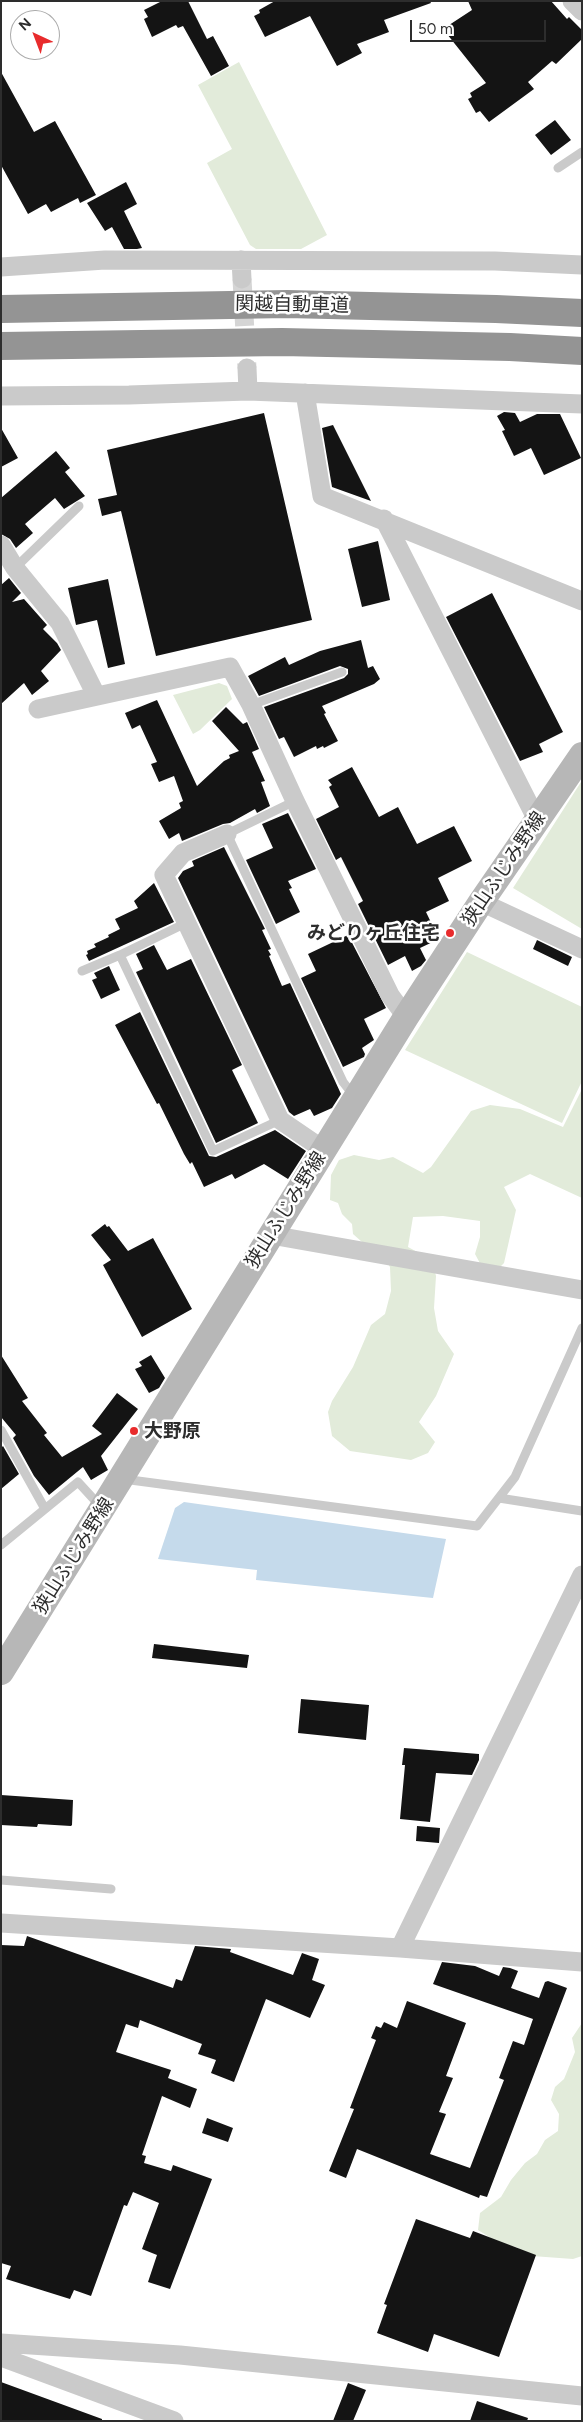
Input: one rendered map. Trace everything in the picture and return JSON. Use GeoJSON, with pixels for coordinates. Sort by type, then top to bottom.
{"type":"FeatureCollection","features":[{"type":"Feature","properties":{"kind":"highway","name":"関越自動車道"},"geometry":{"type":"LineString","coordinates":[[1,309],[287,304],[582,313]]}},
{"type":"Feature","properties":{"kind":"highway","name":"関越自動車道"},"geometry":{"type":"LineString","coordinates":[[1,346],[282,342],[582,351]]}},
{"type":"Feature","properties":{"kind":"main road","name":"狭山ふじみ野線"},"geometry":{"type":"LineString","coordinates":[[1,1672],[104,1510],[406,1017],[481,902],[582,755]]}},
{"type":"Feature","properties":{"kind":"street"},"geometry":{"type":"LineString","coordinates":[[572,1],[582,11]]}},
{"type":"Feature","properties":{"kind":"street"},"geometry":{"type":"LineString","coordinates":[[1,267],[105,260],[242,269],[495,261],[582,265]]}},
{"type":"Feature","properties":{"kind":"street"},"geometry":{"type":"LineString","coordinates":[[247,368],[248,391]]}},
{"type":"Feature","properties":{"kind":"street"},"geometry":{"type":"LineString","coordinates":[[1,396],[129,395],[248,391],[582,404]]}},
{"type":"Feature","properties":{"kind":"street"},"geometry":{"type":"LineString","coordinates":[[305,393],[322,496],[384,519],[582,601]]}},
{"type":"Feature","properties":{"kind":"street"},"geometry":{"type":"LineString","coordinates":[[384,519],[537,820]]}},
{"type":"Feature","properties":{"kind":"street"},"geometry":{"type":"LineString","coordinates":[[1,545],[10,569],[60,623],[96,695]]}},
{"type":"Feature","properties":{"kind":"street"},"geometry":{"type":"LineString","coordinates":[[38,709],[230,667],[251,706],[295,801],[390,995],[406,1017]]}},
{"type":"Feature","properties":{"kind":"street"},"geometry":{"type":"LineString","coordinates":[[227,834],[183,853],[164,875],[280,1120],[324,1150]]}},
{"type":"Feature","properties":{"kind":"street"},"geometry":{"type":"LineString","coordinates":[[481,902],[582,949]]}},
{"type":"Feature","properties":{"kind":"street"},"geometry":{"type":"LineString","coordinates":[[271,1235],[582,1290]]}},
{"type":"Feature","properties":{"kind":"street"},"geometry":{"type":"LineString","coordinates":[[400,1948],[582,1575]]}},
{"type":"Feature","properties":{"kind":"street"},"geometry":{"type":"LineString","coordinates":[[1,1923],[400,1948],[582,1962]]}},
{"type":"Feature","properties":{"kind":"street"},"geometry":{"type":"LineString","coordinates":[[1,2343],[180,2355],[582,2396]]}},
{"type":"Feature","properties":{"kind":"street"},"geometry":{"type":"LineString","coordinates":[[1,2357],[174,2421]]}},
{"type":"Feature","properties":{"kind":"lane"},"geometry":{"type":"LineString","coordinates":[[558,168],[582,152]]}},
{"type":"Feature","properties":{"kind":"lane"},"geometry":{"type":"LineString","coordinates":[[10,569],[79,506]]}},
{"type":"Feature","properties":{"kind":"lane"},"geometry":{"type":"LineString","coordinates":[[251,706],[342,672]]}},
{"type":"Feature","properties":{"kind":"lane"},"geometry":{"type":"LineString","coordinates":[[295,801],[227,834],[343,1082],[356,1098]]}},
{"type":"Feature","properties":{"kind":"lane"},"geometry":{"type":"LineString","coordinates":[[82,971],[186,923]]}},
{"type":"Feature","properties":{"kind":"lane"},"geometry":{"type":"LineString","coordinates":[[120,955],[213,1151],[280,1120]]}},
{"type":"Feature","properties":{"kind":"lane"},"geometry":{"type":"LineString","coordinates":[[122,1479],[478,1526],[515,1477],[582,1328]]}},
{"type":"Feature","properties":{"kind":"lane"},"geometry":{"type":"LineString","coordinates":[[1,1430],[45,1509]]}},
{"type":"Feature","properties":{"kind":"lane"},"geometry":{"type":"LineString","coordinates":[[1,1545],[78,1482],[104,1510]]}},
{"type":"Feature","properties":{"kind":"lane"},"geometry":{"type":"LineString","coordinates":[[499,1498],[582,1511]]}},
{"type":"Feature","properties":{"kind":"lane"},"geometry":{"type":"LineString","coordinates":[[1,1880],[111,1889]]}},
{"type":"Feature","properties":{"kind":"green space"},"geometry":{"type":"Polygon","coordinates":[[[239,62],[327,235],[301,249],[256,249],[250,245],[207,163],[232,149],[198,85],[239,62]]]}},
{"type":"Feature","properties":{"kind":"green space"},"geometry":{"type":"Polygon","coordinates":[[[219,683],[227,686],[232,699],[200,730],[193,734],[173,695],[219,683]]]}},
{"type":"Feature","properties":{"kind":"green space"},"geometry":{"type":"Polygon","coordinates":[[[582,782],[582,929],[513,888],[582,782]]]}},
{"type":"Feature","properties":{"kind":"green space"},"geometry":{"type":"Polygon","coordinates":[[[467,952],[582,1007],[582,1081],[562,1123],[405,1050],[467,952]]]}},
{"type":"Feature","properties":{"kind":"green space"},"geometry":{"type":"Polygon","coordinates":[[[582,1089],[582,1198],[530,1174],[504,1187],[516,1210],[504,1263],[499,1268],[482,1267],[475,1254],[480,1237],[480,1221],[443,1216],[413,1217],[408,1247],[432,1260],[436,1276],[434,1308],[438,1331],[454,1354],[436,1396],[419,1422],[435,1442],[428,1453],[411,1460],[350,1451],[332,1436],[328,1412],[332,1401],[353,1367],[371,1325],[385,1314],[391,1291],[390,1267],[380,1251],[362,1242],[353,1234],[352,1224],[342,1214],[338,1203],[330,1200],[331,1175],[339,1160],[354,1155],[379,1160],[393,1157],[423,1173],[431,1167],[471,1111],[490,1105],[520,1109],[563,1127],[582,1089]]]}},
{"type":"Feature","properties":{"kind":"green space"},"geometry":{"type":"Polygon","coordinates":[[[582,2023],[582,2256],[573,2259],[532,2256],[516,2247],[497,2242],[478,2230],[480,2213],[501,2197],[511,2180],[525,2163],[537,2154],[545,2140],[558,2131],[559,2114],[551,2100],[555,2087],[564,2079],[575,2052],[572,2038],[582,2023]]]}},
{"type":"Feature","properties":{"kind":"water"},"geometry":{"type":"Polygon","coordinates":[[[184,1502],[446,1539],[433,1598],[256,1580],[257,1570],[158,1559],[175,1508],[184,1502]]]}},
{"type":"Feature","properties":{"kind":"building"},"geometry":{"type":"Polygon","coordinates":[[[162,1],[188,1],[207,39],[213,36],[229,66],[211,76],[183,26],[178,28],[176,25],[152,37],[144,19],[148,17],[144,10],[162,1]]]}},
{"type":"Feature","properties":{"kind":"building"},"geometry":{"type":"Polygon","coordinates":[[[275,1],[430,1],[431,3],[384,20],[389,32],[357,44],[362,53],[337,66],[310,16],[265,37],[254,16],[260,13],[259,10],[275,1]]]}},
{"type":"Feature","properties":{"kind":"building"},"geometry":{"type":"Polygon","coordinates":[[[468,1],[551,1],[567,19],[569,17],[582,30],[582,39],[556,64],[552,61],[528,82],[534,89],[489,122],[480,111],[476,113],[468,99],[472,97],[470,93],[486,83],[443,29],[472,10],[468,1]]]}},
{"type":"Feature","properties":{"kind":"building"},"geometry":{"type":"Polygon","coordinates":[[[1,72],[34,132],[55,121],[96,195],[80,203],[78,198],[51,212],[46,204],[28,214],[1,165],[1,72]]]}},
{"type":"Feature","properties":{"kind":"building"},"geometry":{"type":"Polygon","coordinates":[[[555,120],[571,140],[551,155],[535,135],[555,120]]]}},
{"type":"Feature","properties":{"kind":"building"},"geometry":{"type":"Polygon","coordinates":[[[126,182],[137,204],[124,211],[142,248],[124,249],[112,227],[105,231],[87,203],[126,182]]]}},
{"type":"Feature","properties":{"kind":"building"},"geometry":{"type":"Polygon","coordinates":[[[504,412],[515,413],[520,422],[537,414],[560,414],[581,458],[544,475],[531,448],[514,456],[502,431],[505,430],[497,416],[504,412]]]}},
{"type":"Feature","properties":{"kind":"building"},"geometry":{"type":"Polygon","coordinates":[[[264,413],[312,620],[156,656],[121,511],[102,516],[98,499],[117,495],[107,450],[264,413]]]}},
{"type":"Feature","properties":{"kind":"building"},"geometry":{"type":"Polygon","coordinates":[[[333,425],[371,501],[332,487],[322,428],[333,425]]]}},
{"type":"Feature","properties":{"kind":"building"},"geometry":{"type":"Polygon","coordinates":[[[1,428],[18,458],[1,467],[1,428]]]}},
{"type":"Feature","properties":{"kind":"building"},"geometry":{"type":"Polygon","coordinates":[[[56,451],[70,468],[65,472],[85,496],[64,509],[55,498],[25,524],[33,533],[16,548],[10,539],[1,534],[1,498],[56,451]]]}},
{"type":"Feature","properties":{"kind":"building"},"geometry":{"type":"Polygon","coordinates":[[[378,541],[390,600],[362,607],[348,549],[378,541]]]}},
{"type":"Feature","properties":{"kind":"building"},"geometry":{"type":"Polygon","coordinates":[[[9,578],[21,593],[12,602],[24,599],[47,625],[43,629],[57,643],[61,650],[41,671],[49,681],[32,695],[24,683],[1,704],[1,585],[9,578]]]}},
{"type":"Feature","properties":{"kind":"building"},"geometry":{"type":"Polygon","coordinates":[[[108,579],[125,664],[108,668],[97,620],[76,625],[68,588],[108,579]]]}},
{"type":"Feature","properties":{"kind":"building"},"geometry":{"type":"Polygon","coordinates":[[[492,593],[563,732],[539,744],[543,752],[520,761],[446,617],[492,593]]]}},
{"type":"Feature","properties":{"kind":"building"},"geometry":{"type":"Polygon","coordinates":[[[361,640],[368,668],[373,666],[380,679],[374,684],[322,706],[326,713],[324,714],[338,741],[324,748],[323,746],[317,749],[316,746],[294,757],[284,737],[279,739],[264,707],[344,678],[348,674],[348,669],[340,666],[259,696],[248,676],[285,657],[289,665],[320,651],[361,640]]]}},
{"type":"Feature","properties":{"kind":"building"},"geometry":{"type":"Polygon","coordinates":[[[157,700],[197,786],[224,761],[230,758],[229,755],[239,751],[212,721],[226,707],[243,724],[247,722],[259,749],[252,752],[265,781],[261,782],[270,806],[257,813],[255,809],[230,823],[223,824],[182,841],[179,833],[169,839],[159,821],[181,808],[179,803],[183,801],[174,776],[159,782],[151,764],[157,762],[140,725],[132,729],[125,713],[157,700]]]}},
{"type":"Feature","properties":{"kind":"building"},"geometry":{"type":"Polygon","coordinates":[[[352,767],[379,817],[398,807],[417,844],[454,826],[472,861],[438,878],[449,901],[426,912],[439,939],[420,948],[426,960],[421,966],[412,971],[405,956],[388,965],[358,904],[363,901],[341,857],[336,860],[316,819],[339,807],[329,787],[332,785],[328,780],[352,767]]]}},
{"type":"Feature","properties":{"kind":"building"},"geometry":{"type":"Polygon","coordinates":[[[288,813],[316,869],[288,881],[292,888],[289,889],[300,912],[276,924],[246,860],[273,848],[262,824],[288,813]]]}},
{"type":"Feature","properties":{"kind":"building"},"geometry":{"type":"Polygon","coordinates":[[[224,847],[265,929],[262,930],[271,949],[268,950],[271,955],[269,956],[282,986],[290,983],[341,1094],[332,1108],[314,1116],[310,1109],[294,1116],[289,1112],[178,878],[183,871],[194,866],[192,861],[224,847]]]}},
{"type":"Feature","properties":{"kind":"building"},"geometry":{"type":"Polygon","coordinates":[[[154,883],[174,922],[89,961],[86,955],[88,954],[87,951],[96,947],[94,944],[120,929],[115,919],[138,908],[134,901],[154,883]]]}},
{"type":"Feature","properties":{"kind":"building"},"geometry":{"type":"Polygon","coordinates":[[[348,935],[386,1008],[364,1019],[374,1040],[362,1048],[365,1054],[364,1057],[343,1067],[301,978],[316,971],[308,954],[348,935]]]}},
{"type":"Feature","properties":{"kind":"building"},"geometry":{"type":"Polygon","coordinates":[[[537,940],[572,957],[568,966],[533,949],[537,940]]]}},
{"type":"Feature","properties":{"kind":"building"},"geometry":{"type":"Polygon","coordinates":[[[154,945],[167,970],[191,959],[242,1065],[232,1070],[258,1123],[216,1143],[136,972],[143,969],[136,954],[154,945]]]}},
{"type":"Feature","properties":{"kind":"building"},"geometry":{"type":"Polygon","coordinates":[[[109,966],[120,990],[101,999],[92,980],[97,978],[94,973],[109,966]]]}},
{"type":"Feature","properties":{"kind":"building"},"geometry":{"type":"Polygon","coordinates":[[[140,1012],[209,1156],[216,1157],[275,1130],[306,1151],[288,1179],[264,1164],[235,1179],[232,1174],[204,1187],[192,1162],[190,1164],[184,1154],[159,1103],[157,1104],[115,1025],[140,1012]]]}},
{"type":"Feature","properties":{"kind":"building"},"geometry":{"type":"Polygon","coordinates":[[[105,1224],[107,1227],[109,1226],[128,1251],[153,1238],[192,1309],[142,1337],[103,1265],[111,1260],[91,1235],[105,1224]]]}},
{"type":"Feature","properties":{"kind":"building"},"geometry":{"type":"Polygon","coordinates":[[[1,1355],[28,1398],[22,1401],[47,1433],[44,1435],[62,1457],[102,1434],[92,1426],[117,1393],[138,1409],[101,1456],[108,1470],[91,1480],[83,1467],[49,1495],[34,1476],[13,1438],[16,1435],[1,1417],[1,1355]]]}},
{"type":"Feature","properties":{"kind":"building"},"geometry":{"type":"Polygon","coordinates":[[[151,1355],[165,1378],[159,1388],[149,1393],[135,1369],[142,1366],[139,1362],[151,1355]]]}},
{"type":"Feature","properties":{"kind":"building"},"geometry":{"type":"Polygon","coordinates":[[[3,1446],[19,1474],[1,1489],[1,1448],[3,1446]]]}},
{"type":"Feature","properties":{"kind":"building"},"geometry":{"type":"Polygon","coordinates":[[[154,1644],[249,1655],[247,1668],[152,1658],[154,1644]]]}},
{"type":"Feature","properties":{"kind":"building"},"geometry":{"type":"Polygon","coordinates":[[[301,1699],[369,1705],[366,1740],[298,1733],[301,1699]]]}},
{"type":"Feature","properties":{"kind":"building"},"geometry":{"type":"Polygon","coordinates":[[[404,1748],[479,1754],[479,1760],[472,1775],[436,1773],[430,1822],[400,1819],[405,1765],[402,1765],[404,1748]]]}},
{"type":"Feature","properties":{"kind":"building"},"geometry":{"type":"Polygon","coordinates":[[[1,1795],[73,1800],[72,1825],[38,1824],[37,1827],[1,1825],[1,1795]]]}},
{"type":"Feature","properties":{"kind":"building"},"geometry":{"type":"Polygon","coordinates":[[[417,1826],[440,1828],[439,1843],[416,1841],[417,1826]]]}},
{"type":"Feature","properties":{"kind":"building"},"geometry":{"type":"Polygon","coordinates":[[[27,1936],[173,1988],[176,1979],[182,1981],[195,1946],[231,1949],[230,1952],[293,1975],[302,1953],[319,1959],[312,1980],[325,1985],[310,2018],[266,1999],[234,2082],[211,2073],[216,2060],[198,2054],[202,2044],[140,2020],[138,2028],[126,2024],[116,2052],[171,2070],[168,2078],[197,2089],[190,2108],[162,2096],[142,2155],[146,2156],[144,2163],[171,2171],[173,2165],[212,2179],[170,2289],[148,2282],[157,2255],[142,2249],[159,2203],[133,2192],[127,2206],[124,2205],[91,2296],[74,2290],[70,2299],[6,2279],[11,2266],[1,2263],[1,1945],[24,1946],[27,1936]]]}},
{"type":"Feature","properties":{"kind":"building"},"geometry":{"type":"Polygon","coordinates":[[[442,1962],[475,1966],[499,1976],[503,1967],[510,1968],[518,1971],[511,1988],[539,1998],[545,1982],[548,1981],[567,1988],[487,2197],[480,2195],[479,2198],[357,2149],[346,2178],[329,2171],[354,2109],[350,2108],[376,2040],[371,2038],[376,2026],[381,2028],[384,2022],[397,2028],[407,2001],[466,2023],[446,2076],[453,2078],[439,2112],[446,2114],[430,2154],[470,2168],[504,2080],[499,2078],[513,2041],[524,2045],[533,2019],[433,1984],[442,1962]]]}},
{"type":"Feature","properties":{"kind":"building"},"geometry":{"type":"Polygon","coordinates":[[[207,2118],[233,2128],[228,2142],[202,2133],[207,2118]]]}},
{"type":"Feature","properties":{"kind":"building"},"geometry":{"type":"Polygon","coordinates":[[[416,2219],[470,2238],[473,2231],[536,2255],[499,2357],[434,2334],[428,2352],[377,2333],[387,2305],[384,2304],[416,2219]]]}},
{"type":"Feature","properties":{"kind":"building"},"geometry":{"type":"Polygon","coordinates":[[[1,2382],[102,2419],[102,2421],[1,2421],[1,2382]]]}},
{"type":"Feature","properties":{"kind":"building"},"geometry":{"type":"Polygon","coordinates":[[[348,2383],[366,2390],[353,2421],[333,2421],[348,2383]]]}},
{"type":"Feature","properties":{"kind":"building"},"geometry":{"type":"Polygon","coordinates":[[[477,2401],[528,2418],[527,2421],[470,2421],[477,2401]]]}},
{"type":"Feature","properties":{"kind":"tunnel"},"geometry":{"type":"LineString","coordinates":[[242,279],[247,368]]}},
{"type":"Feature","properties":{"kind":"place","name":"みどりヶ丘住宅"},"geometry":{"type":"Point","coordinates":[450,933]}},
{"type":"Feature","properties":{"kind":"place","name":"大野原"},"geometry":{"type":"Point","coordinates":[134,1431]}}]}
